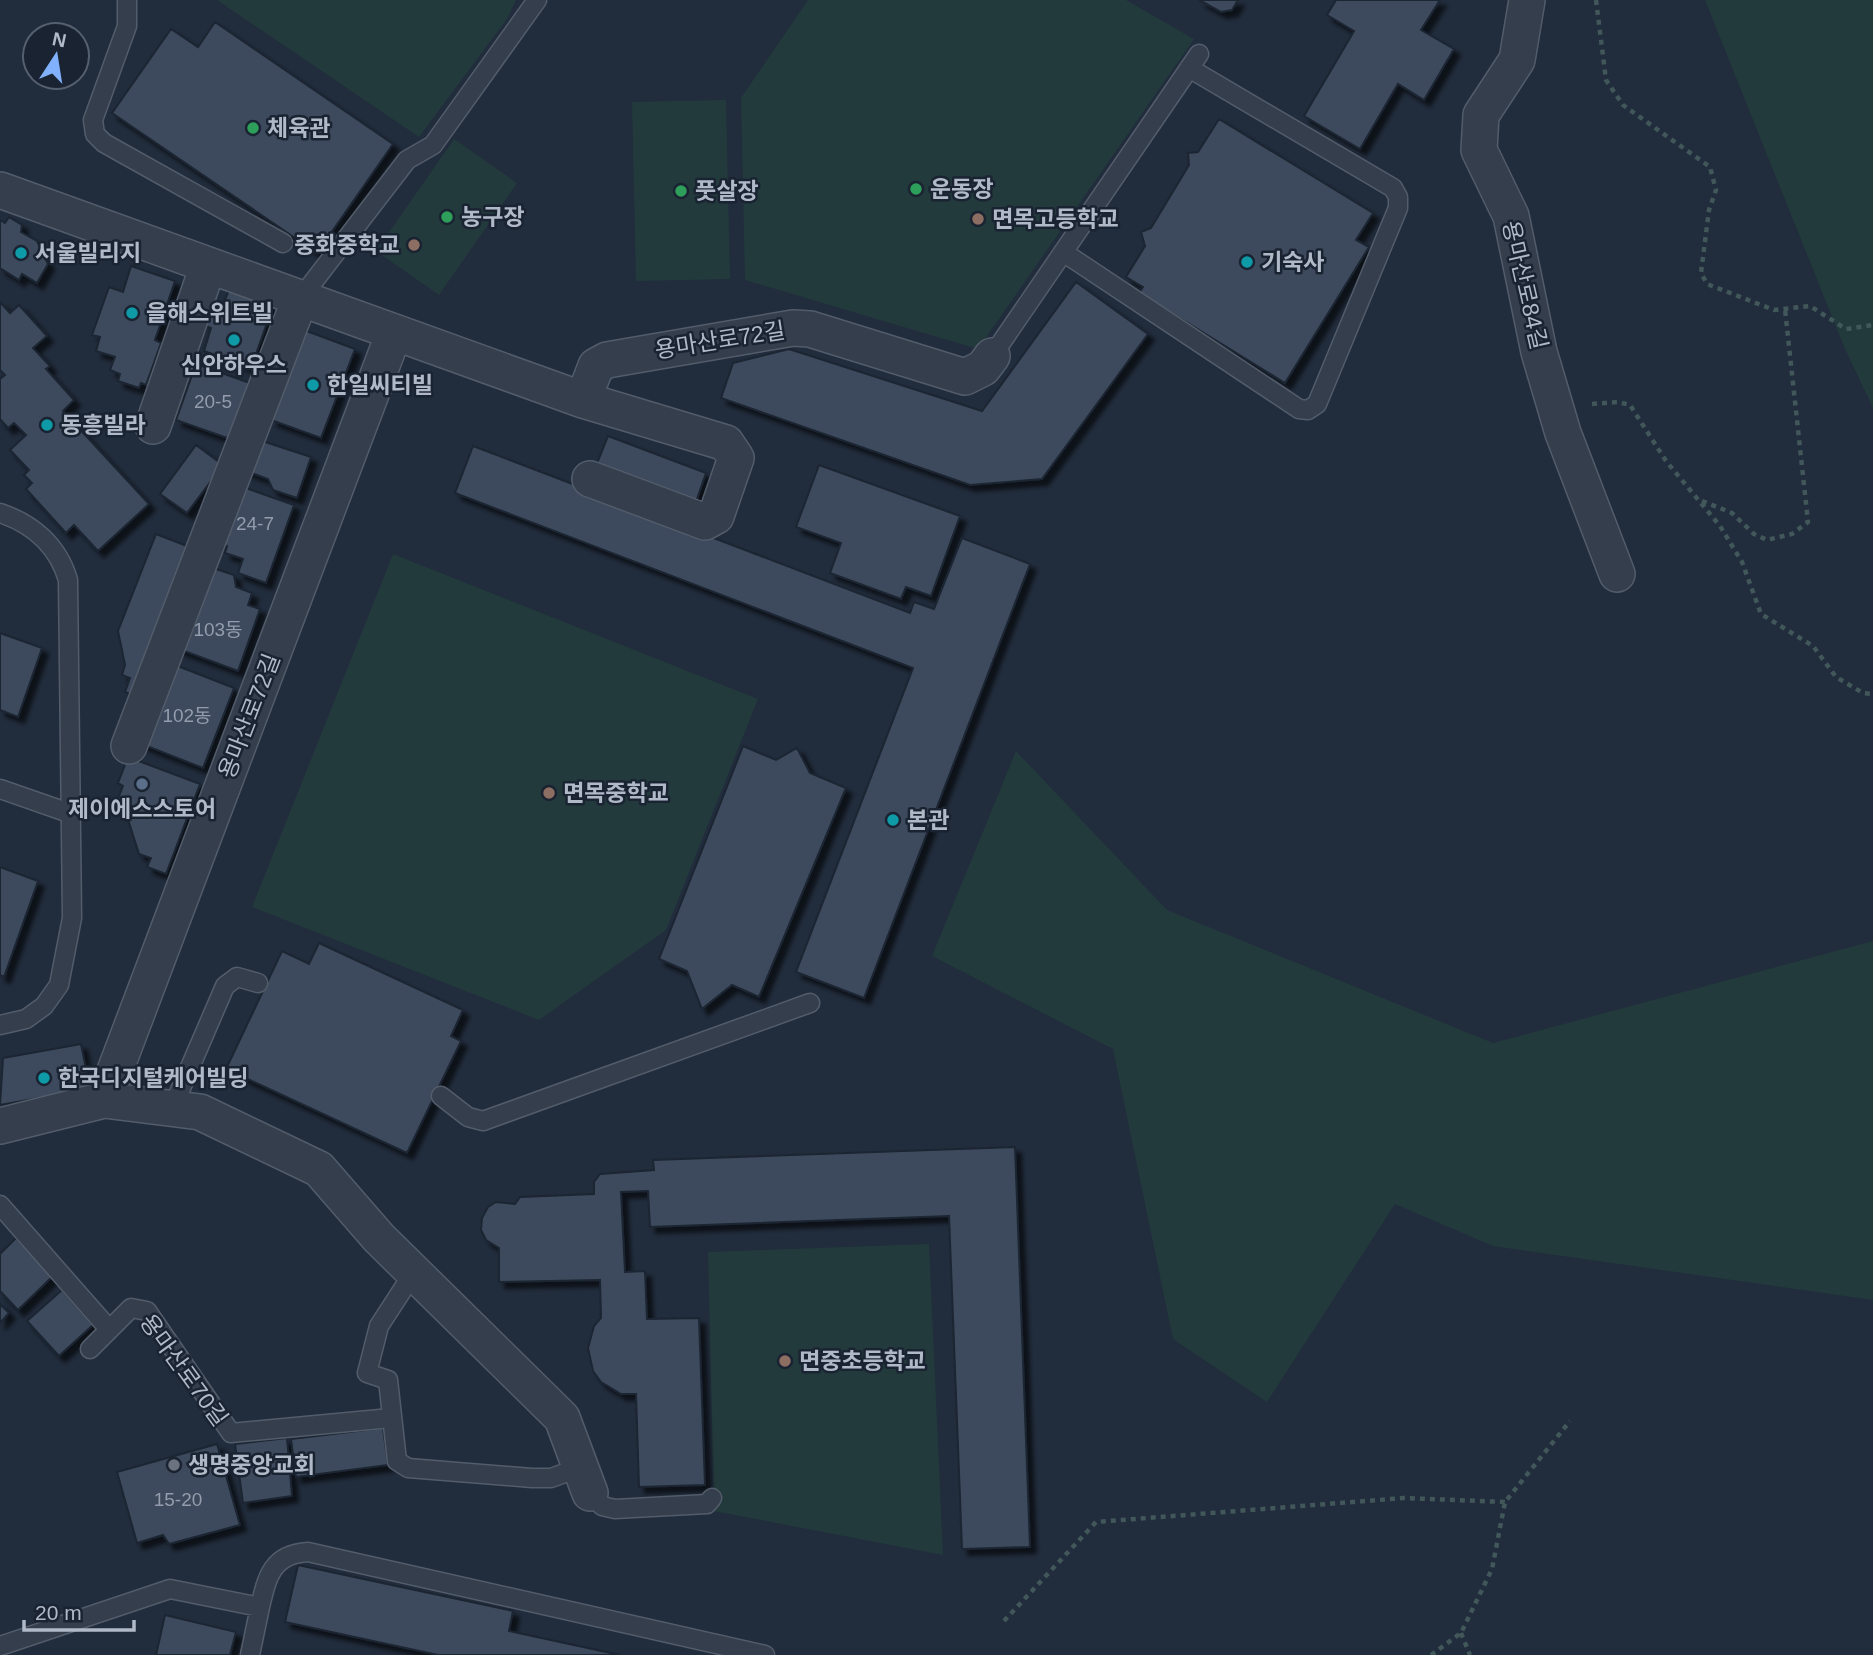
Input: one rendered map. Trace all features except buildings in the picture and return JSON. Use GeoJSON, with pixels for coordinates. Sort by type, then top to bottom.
{"type":"FeatureCollection","features":[{"type":"Feature","properties":{"kind":"street","name":"용마산로84길"},"geometry":{"type":"LineString","coordinates":[[1527,0],[1517,60],[1481,116],[1479,150],[1511,216],[1539,352],[1563,433],[1617,575]]}},
{"type":"Feature","properties":{"kind":"street"},"geometry":{"type":"LineString","coordinates":[[0,190],[583,400],[726,443],[736,458],[716,516],[705,522],[590,479]]}},
{"type":"Feature","properties":{"kind":"street"},"geometry":{"type":"LineString","coordinates":[[153,426],[208,266]]}},
{"type":"Feature","properties":{"kind":"street"},"geometry":{"type":"LineString","coordinates":[[129,746],[300,299]]}},
{"type":"Feature","properties":{"kind":"street","name":"용마산로72길"},"geometry":{"type":"LineString","coordinates":[[583,400],[596,366],[607,360],[793,328],[810,329],[965,377],[983,368],[992,356]]}},
{"type":"Feature","properties":{"kind":"street","name":"용마산로72길"},"geometry":{"type":"LineString","coordinates":[[104,1100],[394,333]]}},
{"type":"Feature","properties":{"kind":"street"},"geometry":{"type":"LineString","coordinates":[[0,1126],[104,1100],[200,1112],[319,1169],[379,1238],[562,1418],[585,1480]]}},
{"type":"Feature","properties":{"kind":"lane"},"geometry":{"type":"LineString","coordinates":[[127,0],[127,26],[93,120],[95,134],[104,143],[284,243]]}},
{"type":"Feature","properties":{"kind":"lane"},"geometry":{"type":"LineString","coordinates":[[300,299],[407,160],[433,145],[537,0]]}},
{"type":"Feature","properties":{"kind":"lane"},"geometry":{"type":"LineString","coordinates":[[992,356],[1063,252],[1194,61],[1393,188],[1398,197],[1398,208],[1317,404],[1308,410],[1299,409],[1063,252]]}},
{"type":"Feature","properties":{"kind":"lane"},"geometry":{"type":"LineString","coordinates":[[0,513],[33,529],[50,544],[63,563],[68,580],[72,814],[72,918],[59,985],[44,1006],[26,1019],[0,1026]]}},
{"type":"Feature","properties":{"kind":"lane"},"geometry":{"type":"LineString","coordinates":[[0,789],[72,814]]}},
{"type":"Feature","properties":{"kind":"lane"},"geometry":{"type":"LineString","coordinates":[[172,1109],[225,986],[237,977],[258,983]]}},
{"type":"Feature","properties":{"kind":"lane"},"geometry":{"type":"LineString","coordinates":[[441,1096],[468,1117],[483,1121],[810,1003]]}},
{"type":"Feature","properties":{"kind":"lane","name":"용마산로70길"},"geometry":{"type":"LineString","coordinates":[[0,1205],[109,1329]]}},
{"type":"Feature","properties":{"kind":"lane"},"geometry":{"type":"LineString","coordinates":[[414,1272],[379,1326],[366,1373],[388,1380],[397,1461],[408,1468],[585,1480],[602,1506],[615,1509],[707,1504],[712,1498]]}},
{"type":"Feature","properties":{"kind":"lane","name":"용마산로70길"},"geometry":{"type":"LineString","coordinates":[[90,1349],[131,1308],[146,1311],[231,1433],[391,1418]]}},
{"type":"Feature","properties":{"kind":"lane"},"geometry":{"type":"LineString","coordinates":[[250,1655],[266,1581],[276,1563],[294,1553],[308,1552],[765,1655]]}},
{"type":"Feature","properties":{"kind":"lane"},"geometry":{"type":"LineString","coordinates":[[0,1646],[170,1589],[260,1607]]}},
{"type":"Feature","properties":{"kind":"path"},"geometry":{"type":"LineString","coordinates":[[1596,0],[1606,80],[1623,105],[1710,167],[1716,190],[1709,210],[1701,273],[1707,284],[1774,310],[1810,306],[1846,329],[1873,325]]}},
{"type":"Feature","properties":{"kind":"path"},"geometry":{"type":"LineString","coordinates":[[1701,501],[1732,513],[1754,534],[1767,540],[1792,534],[1808,522],[1785,309]]}},
{"type":"Feature","properties":{"kind":"path"},"geometry":{"type":"LineString","coordinates":[[1549,384],[1576,405],[1618,402],[1630,405],[1666,461],[1701,501],[1742,562],[1761,614],[1813,646],[1836,677],[1863,693],[1873,694]]}},
{"type":"Feature","properties":{"kind":"path"},"geometry":{"type":"LineString","coordinates":[[1431,1655],[1461,1633],[1492,1569],[1505,1502],[1570,1421]]}},
{"type":"Feature","properties":{"kind":"path"},"geometry":{"type":"LineString","coordinates":[[1004,1621],[1096,1522],[1404,1498],[1505,1502]]}},
{"type":"Feature","properties":{"kind":"path"},"geometry":{"type":"LineString","coordinates":[[1461,1633],[1471,1655]]}},
{"type":"Feature","properties":{"kind":"green space"},"geometry":{"type":"Polygon","coordinates":[[[217,0],[516,0],[507,19],[419,137],[217,0]]]}},
{"type":"Feature","properties":{"kind":"green space","name":"운동장"},"geometry":{"type":"Polygon","coordinates":[[[808,0],[1126,0],[1194,39],[978,349],[745,280],[741,98],[808,0]]]}},
{"type":"Feature","properties":{"kind":"green space"},"geometry":{"type":"Polygon","coordinates":[[[1705,0],[1873,0],[1873,408],[1845,349],[1705,0]]]}},
{"type":"Feature","properties":{"kind":"green space","name":"풋살장"},"geometry":{"type":"Polygon","coordinates":[[[726,100],[730,279],[636,281],[632,102],[726,100]]]}},
{"type":"Feature","properties":{"kind":"green space","name":"농구장"},"geometry":{"type":"Polygon","coordinates":[[[454,139],[517,183],[439,295],[376,251],[454,139]]]}},
{"type":"Feature","properties":{"kind":"green space"},"geometry":{"type":"Polygon","coordinates":[[[393,554],[758,699],[666,930],[539,1020],[252,907],[393,554]]]}},
{"type":"Feature","properties":{"kind":"green space"},"geometry":{"type":"Polygon","coordinates":[[[1016,751],[1167,910],[1493,1043],[1873,941],[1873,1300],[1493,1246],[1395,1204],[1267,1402],[1173,1339],[1113,1049],[932,956],[1016,751]]]}},
{"type":"Feature","properties":{"kind":"green space"},"geometry":{"type":"Polygon","coordinates":[[[929,1244],[943,1555],[714,1511],[708,1252],[929,1244]]]}},
{"type":"Feature","properties":{"kind":"place","name":"체육관"},"geometry":{"type":"Point","coordinates":[253,128]}},
{"type":"Feature","properties":{"kind":"place","name":"운동장"},"geometry":{"type":"Point","coordinates":[916,189]}},
{"type":"Feature","properties":{"kind":"place","name":"풋살장"},"geometry":{"type":"Point","coordinates":[681,191]}},
{"type":"Feature","properties":{"kind":"place","name":"농구장"},"geometry":{"type":"Point","coordinates":[447,217]}},
{"type":"Feature","properties":{"kind":"place","name":"면목고등학교"},"geometry":{"type":"Point","coordinates":[978,219]}},
{"type":"Feature","properties":{"kind":"place","name":"중화중학교"},"geometry":{"type":"Point","coordinates":[414,245]}},
{"type":"Feature","properties":{"kind":"place","name":"서울빌리지"},"geometry":{"type":"Point","coordinates":[21,253]}},
{"type":"Feature","properties":{"kind":"place","name":"기숙사"},"geometry":{"type":"Point","coordinates":[1247,262]}},
{"type":"Feature","properties":{"kind":"place","name":"을해스위트빌"},"geometry":{"type":"Point","coordinates":[132,313]}},
{"type":"Feature","properties":{"kind":"place","name":"신안하우스"},"geometry":{"type":"Point","coordinates":[234,340]}},
{"type":"Feature","properties":{"kind":"place","name":"한일씨티빌"},"geometry":{"type":"Point","coordinates":[313,385]}},
{"type":"Feature","properties":{"kind":"place","name":"동흥빌라"},"geometry":{"type":"Point","coordinates":[47,425]}},
{"type":"Feature","properties":{"kind":"place","name":"제이에스스토어"},"geometry":{"type":"Point","coordinates":[142,784]}},
{"type":"Feature","properties":{"kind":"place","name":"면목중학교"},"geometry":{"type":"Point","coordinates":[549,793]}},
{"type":"Feature","properties":{"kind":"place","name":"본관"},"geometry":{"type":"Point","coordinates":[893,820]}},
{"type":"Feature","properties":{"kind":"place","name":"한국디지털케어빌딩"},"geometry":{"type":"Point","coordinates":[44,1078]}},
{"type":"Feature","properties":{"kind":"place","name":"면중초등학교"},"geometry":{"type":"Point","coordinates":[785,1361]}},
{"type":"Feature","properties":{"kind":"place","name":"생명중앙교회"},"geometry":{"type":"Point","coordinates":[174,1465]}}]}
